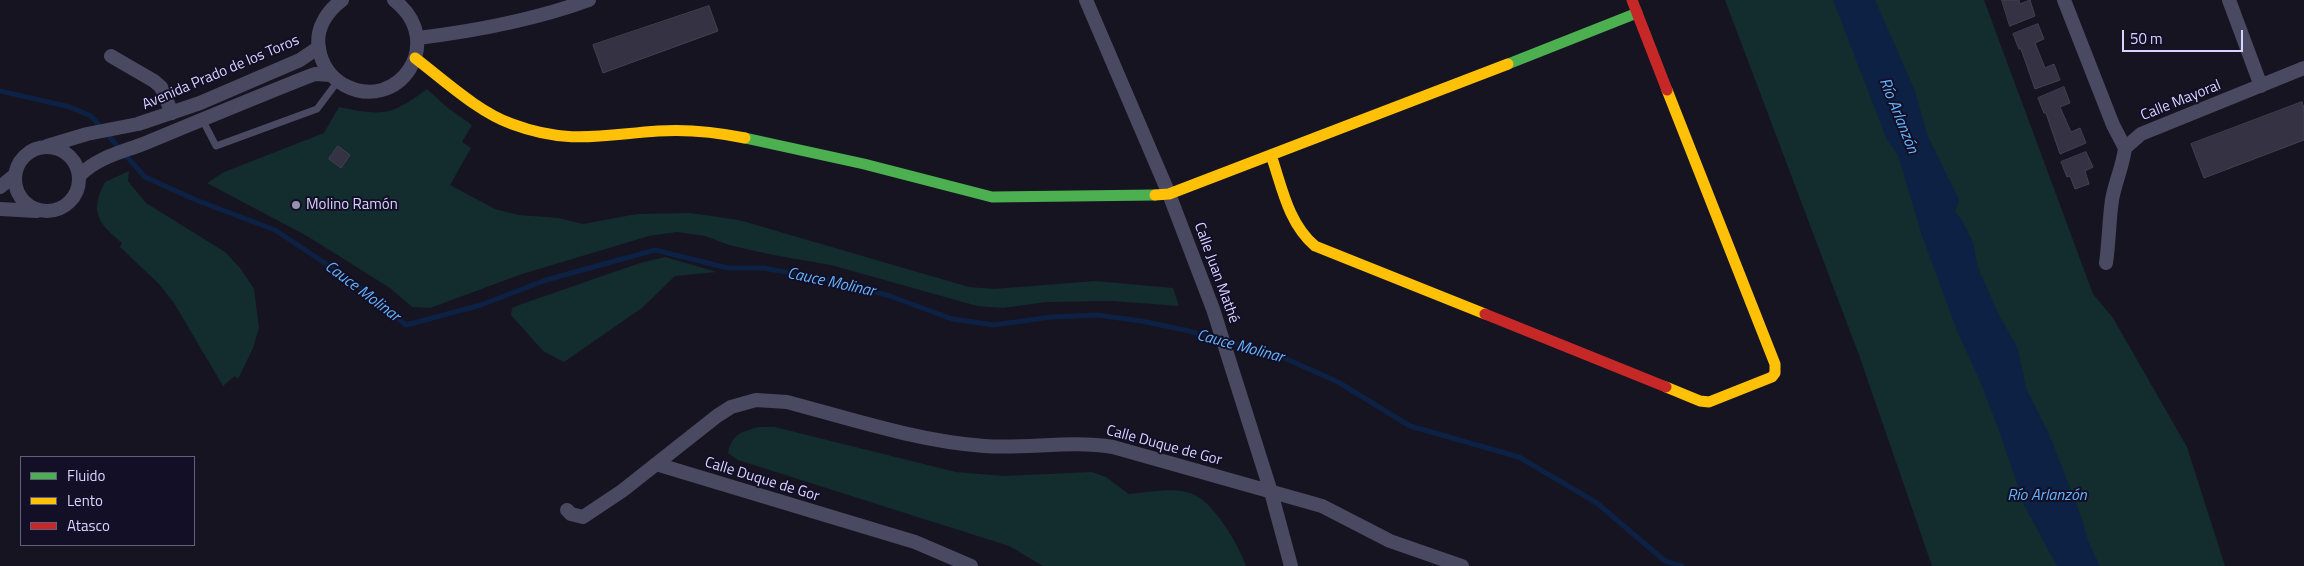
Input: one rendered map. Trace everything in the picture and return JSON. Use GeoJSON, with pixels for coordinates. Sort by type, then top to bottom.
{"type":"FeatureCollection","features":[{"type":"Feature","properties":{"kind":"street"},"geometry":{"type":"LineString","coordinates":[[334,78],[322,62],[318,47],[319,32],[325,18],[334,6],[342,0]]}},
{"type":"Feature","properties":{"kind":"street"},"geometry":{"type":"LineString","coordinates":[[80,175],[88,166],[106,157],[315,74],[334,78],[352,89],[367,92],[383,90],[397,83],[408,72],[415,58],[418,38],[414,22],[405,9],[394,0]]}},
{"type":"Feature","properties":{"kind":"street"},"geometry":{"type":"LineString","coordinates":[[418,38],[463,32],[553,13],[589,0]]}},
{"type":"Feature","properties":{"kind":"street","name":"Calle Juan Mathé"},"geometry":{"type":"LineString","coordinates":[[1086,0],[1169,194],[1230,358],[1271,492],[1291,566]]}},
{"type":"Feature","properties":{"kind":"street"},"geometry":{"type":"LineString","coordinates":[[1271,155],[1297,226],[1303,237],[1315,246],[1683,395],[1709,402],[1772,377],[1776,369],[1632,0]]}},
{"type":"Feature","properties":{"kind":"street"},"geometry":{"type":"LineString","coordinates":[[2064,0],[2113,125],[2125,148],[2124,161],[2112,200],[2106,262]]}},
{"type":"Feature","properties":{"kind":"street"},"geometry":{"type":"LineString","coordinates":[[2229,0],[2262,86]]}},
{"type":"Feature","properties":{"kind":"street"},"geometry":{"type":"LineString","coordinates":[[415,58],[489,113],[511,124],[541,133],[569,138],[596,138],[667,131],[722,133],[864,164],[992,197],[1169,194],[1637,13]]}},
{"type":"Feature","properties":{"kind":"street","name":"Avenida Prado de los Toros"},"geometry":{"type":"LineString","coordinates":[[46,146],[87,134],[134,126],[172,113],[300,60],[318,47]]}},
{"type":"Feature","properties":{"kind":"street"},"geometry":{"type":"LineString","coordinates":[[111,56],[161,87],[172,113]]}},
{"type":"Feature","properties":{"kind":"street","name":"Calle Mayoral"},"geometry":{"type":"LineString","coordinates":[[2125,148],[2141,134],[2304,68]]}},
{"type":"Feature","properties":{"kind":"street"},"geometry":{"type":"LineString","coordinates":[[0,209],[46,212],[63,208],[73,199],[79,188],[80,175],[75,162],[68,154],[58,148],[46,146],[35,149],[26,155],[19,164],[15,175],[19,195],[26,204],[46,212]]}},
{"type":"Feature","properties":{"kind":"street"},"geometry":{"type":"LineString","coordinates":[[0,187],[15,175]]}},
{"type":"Feature","properties":{"kind":"street","name":"Calle Duque de Gor"},"geometry":{"type":"LineString","coordinates":[[567,510],[571,514],[583,517],[622,492],[717,416],[731,407],[756,400],[771,400],[787,402],[888,429],[965,444],[1008,447],[1083,442],[1113,447],[1322,506],[1390,541],[1462,566]]}},
{"type":"Feature","properties":{"kind":"street","name":"Calle Duque de Gor"},"geometry":{"type":"LineString","coordinates":[[656,464],[916,542],[972,566]]}},
{"type":"Feature","properties":{"kind":"lane"},"geometry":{"type":"LineString","coordinates":[[202,119],[216,146],[317,109],[334,78]]}},
{"type":"Feature","properties":{"kind":"green space"},"geometry":{"type":"Polygon","coordinates":[[[1725,0],[1984,0],[2093,294],[2113,318],[2187,447],[2225,566],[1932,566],[1859,355],[1725,0]]]}},
{"type":"Feature","properties":{"kind":"green space"},"geometry":{"type":"Polygon","coordinates":[[[427,89],[448,108],[472,125],[462,142],[471,148],[450,185],[495,209],[519,215],[559,218],[583,224],[637,214],[690,213],[739,220],[969,287],[994,289],[1095,281],[1173,288],[1179,306],[1112,301],[1046,302],[1003,308],[977,306],[831,265],[773,255],[729,245],[705,236],[677,232],[649,236],[522,274],[430,308],[412,307],[390,288],[307,236],[207,183],[224,172],[324,133],[339,107],[366,112],[386,112],[415,98],[427,89]]]}},
{"type":"Feature","properties":{"kind":"green space"},"geometry":{"type":"Polygon","coordinates":[[[129,171],[128,181],[146,203],[225,252],[241,269],[254,289],[259,328],[253,348],[238,379],[235,376],[223,386],[174,303],[160,285],[120,247],[122,243],[102,223],[97,209],[100,192],[105,182],[129,171]]]}},
{"type":"Feature","properties":{"kind":"green space"},"geometry":{"type":"Polygon","coordinates":[[[665,257],[717,272],[675,276],[642,308],[564,362],[543,351],[511,315],[512,308],[519,305],[640,263],[665,257]]]}},
{"type":"Feature","properties":{"kind":"green space"},"geometry":{"type":"Polygon","coordinates":[[[758,427],[775,427],[956,472],[1004,476],[1092,472],[1106,477],[1129,494],[1162,490],[1188,492],[1203,500],[1218,516],[1238,547],[1246,566],[1043,566],[1009,546],[738,460],[728,453],[732,441],[738,435],[758,427]]]}},
{"type":"Feature","properties":{"kind":"water","name":"Río Arlanzón"},"geometry":{"type":"Polygon","coordinates":[[[1833,0],[1875,0],[1915,91],[1927,134],[1959,200],[1955,212],[1962,220],[1973,242],[1977,265],[1997,311],[2018,349],[2026,388],[2049,434],[2081,516],[2088,541],[2100,566],[2057,566],[2025,507],[1997,425],[1980,381],[1958,333],[1922,236],[1898,155],[1887,140],[1833,0]]]}},
{"type":"Feature","properties":{"kind":"building"},"geometry":{"type":"Polygon","coordinates":[[[2002,0],[2019,0],[2020,4],[2030,0],[2035,16],[2010,26],[2002,0]]]}},
{"type":"Feature","properties":{"kind":"building"},"geometry":{"type":"Polygon","coordinates":[[[709,6],[718,31],[603,73],[593,45],[709,6]]]}},
{"type":"Feature","properties":{"kind":"building"},"geometry":{"type":"Polygon","coordinates":[[[2038,24],[2044,39],[2035,43],[2045,68],[2054,64],[2060,80],[2035,89],[2021,49],[2019,49],[2013,34],[2038,24]]]}},
{"type":"Feature","properties":{"kind":"building"},"geometry":{"type":"Polygon","coordinates":[[[2064,87],[2070,103],[2060,107],[2071,132],[2080,128],[2086,143],[2060,154],[2046,113],[2044,113],[2038,98],[2064,87]]]}},
{"type":"Feature","properties":{"kind":"building"},"geometry":{"type":"Polygon","coordinates":[[[2302,102],[2304,108],[2304,140],[2204,178],[2191,144],[2302,102]]]}},
{"type":"Feature","properties":{"kind":"building"},"geometry":{"type":"Polygon","coordinates":[[[338,146],[350,155],[341,168],[329,159],[338,146]]]}},
{"type":"Feature","properties":{"kind":"building"},"geometry":{"type":"Polygon","coordinates":[[[2086,152],[2093,167],[2085,171],[2089,184],[2075,189],[2070,176],[2067,177],[2061,162],[2086,152]]]}},
{"type":"Feature","properties":{"kind":"waterway","name":"Cauce Molinar"},"geometry":{"type":"LineString","coordinates":[[0,91],[70,107],[91,116],[145,177],[196,200],[275,230],[352,281],[406,325],[481,305],[546,280],[655,250],[728,268],[764,268],[838,282],[890,296],[952,319],[994,325],[1051,317],[1097,315],[1141,321],[1185,330],[1280,356],[1338,382],[1410,426],[1519,457],[1597,503],[1665,561],[1682,566]]}},
{"type":"Feature","properties":{"kind":"traffic: fast"},"geometry":{"type":"LineString","coordinates":[[1508,64],[1637,13]]}},
{"type":"Feature","properties":{"kind":"traffic: fast"},"geometry":{"type":"LineString","coordinates":[[745,138],[864,164],[992,197],[1155,195]]}},
{"type":"Feature","properties":{"kind":"traffic: slow"},"geometry":{"type":"LineString","coordinates":[[415,58],[474,104],[499,119],[551,135],[585,137],[669,130],[712,133],[745,138]]}},
{"type":"Feature","properties":{"kind":"traffic: slow"},"geometry":{"type":"LineString","coordinates":[[1155,195],[1169,194],[1508,64]]}},
{"type":"Feature","properties":{"kind":"traffic: slow"},"geometry":{"type":"LineString","coordinates":[[1666,387],[1700,401],[1709,402],[1772,377],[1775,373],[1775,364],[1667,90]]}},
{"type":"Feature","properties":{"kind":"traffic: slow"},"geometry":{"type":"LineString","coordinates":[[1271,155],[1292,216],[1298,227],[1315,246],[1485,314]]}},
{"type":"Feature","properties":{"kind":"traffic: jam"},"geometry":{"type":"LineString","coordinates":[[1632,0],[1667,90]]}},
{"type":"Feature","properties":{"kind":"traffic: jam"},"geometry":{"type":"LineString","coordinates":[[1485,314],[1666,387]]}},
{"type":"Feature","properties":{"kind":"place","name":"Molino Ramón"},"geometry":{"type":"Point","coordinates":[296,205]}}]}
